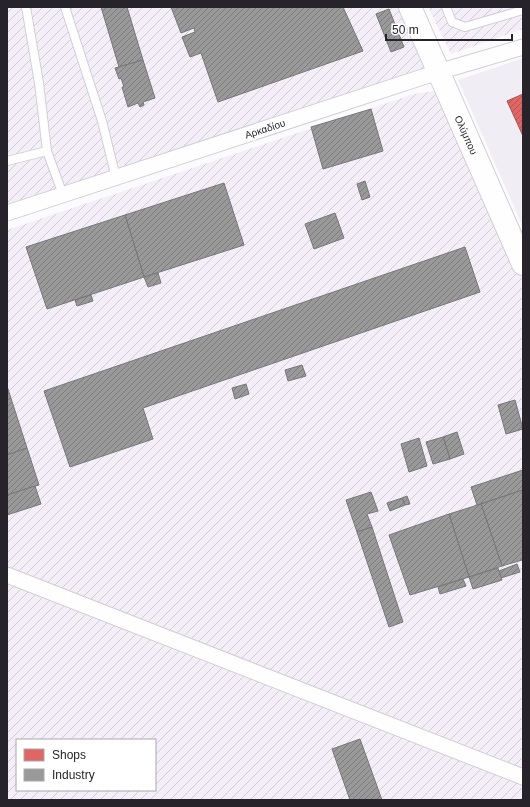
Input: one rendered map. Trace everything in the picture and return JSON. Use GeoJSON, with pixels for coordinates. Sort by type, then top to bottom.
{"type":"FeatureCollection","features":[{"type":"Feature","properties":{"kind":"main road","name":"Ολύμπου"},"geometry":{"type":"LineString","coordinates":[[410,7],[523,264]]}},
{"type":"Feature","properties":{"kind":"street","name":"Αρκαδίου"},"geometry":{"type":"LineString","coordinates":[[7,213],[438,72],[523,48]]}},
{"type":"Feature","properties":{"kind":"street"},"geometry":{"type":"LineString","coordinates":[[7,575],[523,777]]}},
{"type":"Feature","properties":{"kind":"lane"},"geometry":{"type":"LineString","coordinates":[[26,7],[39,82],[47,152],[63,195]]}},
{"type":"Feature","properties":{"kind":"lane"},"geometry":{"type":"LineString","coordinates":[[65,7],[102,121],[116,178]]}},
{"type":"Feature","properties":{"kind":"lane"},"geometry":{"type":"LineString","coordinates":[[446,7],[452,22],[465,27],[523,10]]}},
{"type":"Feature","properties":{"kind":"lane"},"geometry":{"type":"LineString","coordinates":[[7,161],[47,152]]}},
{"type":"Feature","properties":{"kind":"shaded area"},"geometry":{"type":"Polygon","coordinates":[[[7,7],[402,7],[428,65],[424,71],[7,209],[7,7]]]}},
{"type":"Feature","properties":{"kind":"shaded area"},"geometry":{"type":"Polygon","coordinates":[[[428,7],[523,7],[523,29],[451,54],[428,7]]]}},
{"type":"Feature","properties":{"kind":"shaded area"},"geometry":{"type":"Polygon","coordinates":[[[523,58],[523,227],[458,80],[523,58]]]}},
{"type":"Feature","properties":{"kind":"shaded area"},"geometry":{"type":"Polygon","coordinates":[[[435,91],[441,94],[523,277],[523,800],[7,800],[7,230],[414,94],[435,91]]]}},
{"type":"Feature","properties":{"kind":"building: Shops"},"geometry":{"type":"Polygon","coordinates":[[[523,94],[523,136],[507,101],[523,94]]]}},
{"type":"Feature","properties":{"kind":"building: Industry"},"geometry":{"type":"Polygon","coordinates":[[[101,7],[127,7],[143,60],[119,67],[101,7]]]}},
{"type":"Feature","properties":{"kind":"building: Industry"},"geometry":{"type":"Polygon","coordinates":[[[171,7],[343,7],[363,51],[218,102],[201,53],[190,57],[182,37],[195,32],[194,28],[181,33],[171,7]]]}},
{"type":"Feature","properties":{"kind":"building: Industry"},"geometry":{"type":"Polygon","coordinates":[[[389,9],[404,47],[391,52],[376,14],[389,9]]]}},
{"type":"Feature","properties":{"kind":"building: Industry"},"geometry":{"type":"Polygon","coordinates":[[[143,60],[155,98],[143,102],[144,105],[140,107],[138,103],[128,107],[121,78],[119,79],[115,68],[143,60]]]}},
{"type":"Feature","properties":{"kind":"building: Industry"},"geometry":{"type":"Polygon","coordinates":[[[371,109],[383,151],[323,169],[311,127],[371,109]]]}},
{"type":"Feature","properties":{"kind":"building: Industry"},"geometry":{"type":"Polygon","coordinates":[[[365,181],[370,197],[362,200],[357,184],[365,181]]]}},
{"type":"Feature","properties":{"kind":"building: Industry"},"geometry":{"type":"Polygon","coordinates":[[[224,183],[244,245],[144,277],[125,215],[224,183]]]}},
{"type":"Feature","properties":{"kind":"building: Industry"},"geometry":{"type":"Polygon","coordinates":[[[335,213],[344,238],[314,249],[305,224],[335,213]]]}},
{"type":"Feature","properties":{"kind":"building: Industry"},"geometry":{"type":"Polygon","coordinates":[[[125,215],[144,277],[47,309],[26,247],[125,215]]]}},
{"type":"Feature","properties":{"kind":"building: Industry"},"geometry":{"type":"Polygon","coordinates":[[[465,247],[480,292],[143,408],[153,439],[70,467],[44,391],[465,247]]]}},
{"type":"Feature","properties":{"kind":"building: Industry"},"geometry":{"type":"Polygon","coordinates":[[[158,273],[161,283],[148,287],[144,277],[158,273]]]}},
{"type":"Feature","properties":{"kind":"building: Industry"},"geometry":{"type":"Polygon","coordinates":[[[91,295],[93,301],[77,306],[75,300],[91,295]]]}},
{"type":"Feature","properties":{"kind":"building: Industry"},"geometry":{"type":"Polygon","coordinates":[[[302,365],[306,376],[288,381],[285,370],[302,365]]]}},
{"type":"Feature","properties":{"kind":"building: Industry"},"geometry":{"type":"Polygon","coordinates":[[[246,384],[249,394],[235,399],[232,388],[246,384]]]}},
{"type":"Feature","properties":{"kind":"building: Industry"},"geometry":{"type":"Polygon","coordinates":[[[7,386],[27,448],[7,455],[7,386]]]}},
{"type":"Feature","properties":{"kind":"building: Industry"},"geometry":{"type":"Polygon","coordinates":[[[515,400],[523,429],[506,434],[498,405],[515,400]]]}},
{"type":"Feature","properties":{"kind":"building: Industry"},"geometry":{"type":"Polygon","coordinates":[[[457,432],[464,454],[450,459],[443,437],[457,432]]]}},
{"type":"Feature","properties":{"kind":"building: Industry"},"geometry":{"type":"Polygon","coordinates":[[[443,437],[450,459],[433,464],[426,442],[443,437]]]}},
{"type":"Feature","properties":{"kind":"building: Industry"},"geometry":{"type":"Polygon","coordinates":[[[419,438],[427,466],[409,472],[401,444],[419,438]]]}},
{"type":"Feature","properties":{"kind":"building: Industry"},"geometry":{"type":"Polygon","coordinates":[[[27,448],[39,485],[7,495],[7,455],[27,448]]]}},
{"type":"Feature","properties":{"kind":"building: Industry"},"geometry":{"type":"Polygon","coordinates":[[[523,470],[523,490],[477,505],[471,487],[523,470]]]}},
{"type":"Feature","properties":{"kind":"building: Industry"},"geometry":{"type":"Polygon","coordinates":[[[35,486],[41,504],[7,515],[7,495],[35,486]]]}},
{"type":"Feature","properties":{"kind":"building: Industry"},"geometry":{"type":"Polygon","coordinates":[[[523,490],[523,562],[522,560],[502,566],[481,504],[523,490]]]}},
{"type":"Feature","properties":{"kind":"building: Industry"},"geometry":{"type":"Polygon","coordinates":[[[371,492],[378,511],[367,514],[372,527],[357,532],[346,500],[371,492]]]}},
{"type":"Feature","properties":{"kind":"building: Industry"},"geometry":{"type":"Polygon","coordinates":[[[407,496],[410,504],[405,505],[402,498],[407,496]]]}},
{"type":"Feature","properties":{"kind":"building: Industry"},"geometry":{"type":"Polygon","coordinates":[[[402,498],[405,505],[390,511],[387,503],[402,498]]]}},
{"type":"Feature","properties":{"kind":"building: Industry"},"geometry":{"type":"Polygon","coordinates":[[[481,504],[502,566],[469,577],[449,514],[481,504]]]}},
{"type":"Feature","properties":{"kind":"building: Industry"},"geometry":{"type":"Polygon","coordinates":[[[449,514],[469,577],[410,595],[389,535],[449,514]]]}},
{"type":"Feature","properties":{"kind":"building: Industry"},"geometry":{"type":"Polygon","coordinates":[[[372,527],[403,622],[389,627],[357,532],[372,527]]]}},
{"type":"Feature","properties":{"kind":"building: Industry"},"geometry":{"type":"Polygon","coordinates":[[[517,564],[520,572],[501,578],[499,571],[517,564]]]}},
{"type":"Feature","properties":{"kind":"building: Industry"},"geometry":{"type":"Polygon","coordinates":[[[498,568],[502,580],[473,589],[469,577],[498,568]]]}},
{"type":"Feature","properties":{"kind":"building: Industry"},"geometry":{"type":"Polygon","coordinates":[[[463,579],[466,586],[440,594],[438,587],[463,579]]]}},
{"type":"Feature","properties":{"kind":"building: Industry"},"geometry":{"type":"Polygon","coordinates":[[[360,739],[382,800],[350,800],[332,749],[360,739]]]}}]}
